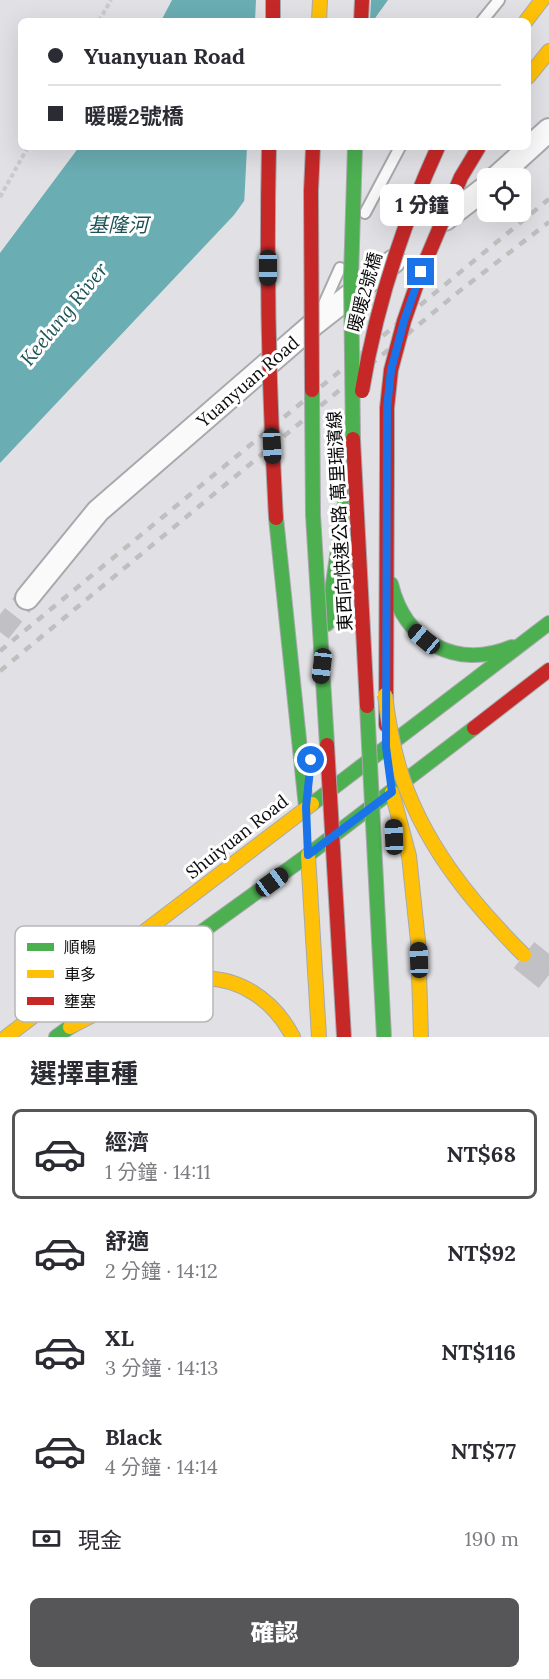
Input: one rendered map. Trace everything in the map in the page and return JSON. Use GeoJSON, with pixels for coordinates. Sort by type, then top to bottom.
{"type":"FeatureCollection","features":[{"type":"Feature","properties":{"kind":"main road"},"geometry":{"type":"LineString","coordinates":[[273,0],[273,18]]}},
{"type":"Feature","properties":{"kind":"main road"},"geometry":{"type":"LineString","coordinates":[[319,18],[320,0]]}},
{"type":"Feature","properties":{"kind":"main road"},"geometry":{"type":"LineString","coordinates":[[361,18],[362,0]]}},
{"type":"Feature","properties":{"kind":"main road"},"geometry":{"type":"LineString","coordinates":[[528,18],[542,0]]}},
{"type":"Feature","properties":{"kind":"main road"},"geometry":{"type":"LineString","coordinates":[[531,73],[549,51]]}},
{"type":"Feature","properties":{"kind":"main road"},"geometry":{"type":"LineString","coordinates":[[269,150],[269,398],[276,518],[306,807],[319,1037]]}},
{"type":"Feature","properties":{"kind":"main road","name":"東西向快速公路 萬里瑞濱線"},"geometry":{"type":"LineString","coordinates":[[313,150],[311,191],[313,515],[344,1037]]}},
{"type":"Feature","properties":{"kind":"main road","name":"東西向快速公路 萬里瑞濱線"},"geometry":{"type":"LineString","coordinates":[[355,150],[351,277],[353,430],[384,1037]]}},
{"type":"Feature","properties":{"kind":"main road","name":"暖暖2號橋"},"geometry":{"type":"LineString","coordinates":[[306,807],[327,619],[368,347],[395,250],[437,150]]}},
{"type":"Feature","properties":{"kind":"main road"},"geometry":{"type":"LineString","coordinates":[[394,850],[392,792],[386,747],[387,408],[391,370],[404,321],[421,272],[461,177],[477,150]]}},
{"type":"Feature","properties":{"kind":"main road"},"geometry":{"type":"LineString","coordinates":[[353,430],[389,727],[400,770],[427,832],[469,897],[524,955]]}},
{"type":"Feature","properties":{"kind":"main road"},"geometry":{"type":"LineString","coordinates":[[386,549],[392,587],[399,608],[410,627],[424,639],[443,649],[462,655],[486,656],[506,651],[526,640]]}},
{"type":"Feature","properties":{"kind":"main road","name":"Shuiyuan Road"},"geometry":{"type":"LineString","coordinates":[[151,926],[549,623]]}},
{"type":"Feature","properties":{"kind":"main road"},"geometry":{"type":"LineString","coordinates":[[210,926],[392,792],[549,670]]}},
{"type":"Feature","properties":{"kind":"main road"},"geometry":{"type":"LineString","coordinates":[[392,792],[409,856],[418,941],[421,1037]]}},
{"type":"Feature","properties":{"kind":"main road"},"geometry":{"type":"LineString","coordinates":[[213,979],[227,981],[258,995],[281,1016],[293,1037]]}},
{"type":"Feature","properties":{"kind":"main road","name":"Shuiyuan Road"},"geometry":{"type":"LineString","coordinates":[[6,1037],[26,1022]]}},
{"type":"Feature","properties":{"kind":"main road"},"geometry":{"type":"LineString","coordinates":[[56,1037],[77,1022]]}},
{"type":"Feature","properties":{"kind":"main road"},"geometry":{"type":"LineString","coordinates":[[70,1027],[80,1022]]}},
{"type":"Feature","properties":{"kind":"street"},"geometry":{"type":"LineString","coordinates":[[531,146],[549,130]]}},
{"type":"Feature","properties":{"kind":"street"},"geometry":{"type":"LineString","coordinates":[[507,168],[527,150]]}},
{"type":"Feature","properties":{"kind":"street","name":"Yuanyuan Road"},"geometry":{"type":"LineString","coordinates":[[27,598],[98,511],[315,323],[477,195]]}},
{"type":"Feature","properties":{"kind":"lane"},"geometry":{"type":"LineString","coordinates":[[484,18],[499,0]]}},
{"type":"Feature","properties":{"kind":"lane"},"geometry":{"type":"LineString","coordinates":[[315,323],[369,203],[398,150]]}},
{"type":"Feature","properties":{"kind":"path"},"geometry":{"type":"LineString","coordinates":[[101,18],[111,0]]}},
{"type":"Feature","properties":{"kind":"path"},"geometry":{"type":"LineString","coordinates":[[0,197],[26,150]]}},
{"type":"Feature","properties":{"kind":"water"},"geometry":{"type":"Polygon","coordinates":[[[172,0],[388,0],[375,18],[163,18],[172,0]]]}},
{"type":"Feature","properties":{"kind":"water","name":"基隆河"},"geometry":{"type":"Polygon","coordinates":[[[77,150],[281,150],[234,215],[0,463],[0,253],[77,150]]]}},
{"type":"Feature","properties":{"kind":"pier"},"geometry":{"type":"Polygon","coordinates":[[[256,0],[371,0],[370,18],[255,18],[256,0]]]}},
{"type":"Feature","properties":{"kind":"pier"},"geometry":{"type":"Polygon","coordinates":[[[247,150],[284,150],[244,206],[247,150]]]}},
{"type":"Feature","properties":{"kind":"tunnel"},"geometry":{"type":"LineString","coordinates":[[0,632],[27,598]]}},
{"type":"Feature","properties":{"kind":"tunnel"},"geometry":{"type":"LineString","coordinates":[[524,955],[549,975]]}},
{"type":"Feature","properties":{"kind":"railway"},"geometry":{"type":"LineString","coordinates":[[0,651],[549,199]]}},
{"type":"Feature","properties":{"kind":"railway"},"geometry":{"type":"LineString","coordinates":[[0,671],[457,293],[549,222]]}},
{"type":"Feature","properties":{"kind":"traffic: fast"},"geometry":{"type":"LineString","coordinates":[[353,439],[351,277],[355,150]]}},
{"type":"Feature","properties":{"kind":"traffic: fast"},"geometry":{"type":"LineString","coordinates":[[312,390],[313,515],[327,745]]}},
{"type":"Feature","properties":{"kind":"traffic: fast"},"geometry":{"type":"LineString","coordinates":[[327,624],[348,482]]}},
{"type":"Feature","properties":{"kind":"traffic: fast"},"geometry":{"type":"LineString","coordinates":[[276,518],[306,807]]}},
{"type":"Feature","properties":{"kind":"traffic: fast"},"geometry":{"type":"LineString","coordinates":[[391,584],[408,622],[436,646],[471,655],[491,653],[512,647]]}},
{"type":"Feature","properties":{"kind":"traffic: fast"},"geometry":{"type":"LineString","coordinates":[[312,804],[549,623]]}},
{"type":"Feature","properties":{"kind":"traffic: fast"},"geometry":{"type":"LineString","coordinates":[[367,706],[384,1037]]}},
{"type":"Feature","properties":{"kind":"traffic: fast"},"geometry":{"type":"LineString","coordinates":[[210,926],[308,855],[474,728]]}},
{"type":"Feature","properties":{"kind":"traffic: fast"},"geometry":{"type":"LineString","coordinates":[[56,1037],[77,1022]]}},
{"type":"Feature","properties":{"kind":"traffic: slow"},"geometry":{"type":"LineString","coordinates":[[319,18],[320,0]]}},
{"type":"Feature","properties":{"kind":"traffic: slow"},"geometry":{"type":"LineString","coordinates":[[528,18],[542,0]]}},
{"type":"Feature","properties":{"kind":"traffic: slow"},"geometry":{"type":"LineString","coordinates":[[531,73],[549,51]]}},
{"type":"Feature","properties":{"kind":"traffic: slow"},"geometry":{"type":"LineString","coordinates":[[385,695],[399,767],[420,820],[434,845],[467,891],[524,955]]}},
{"type":"Feature","properties":{"kind":"traffic: slow"},"geometry":{"type":"LineString","coordinates":[[392,792],[409,856],[418,941],[421,1037]]}},
{"type":"Feature","properties":{"kind":"traffic: slow"},"geometry":{"type":"LineString","coordinates":[[152,926],[312,804]]}},
{"type":"Feature","properties":{"kind":"traffic: slow"},"geometry":{"type":"LineString","coordinates":[[308,855],[319,1037]]}},
{"type":"Feature","properties":{"kind":"traffic: slow"},"geometry":{"type":"LineString","coordinates":[[213,979],[240,986],[265,1001],[276,1012],[293,1037]]}},
{"type":"Feature","properties":{"kind":"traffic: slow"},"geometry":{"type":"LineString","coordinates":[[6,1037],[26,1022]]}},
{"type":"Feature","properties":{"kind":"traffic: slow"},"geometry":{"type":"LineString","coordinates":[[70,1027],[79,1022]]}},
{"type":"Feature","properties":{"kind":"traffic: jam"},"geometry":{"type":"LineString","coordinates":[[273,0],[273,18]]}},
{"type":"Feature","properties":{"kind":"traffic: jam"},"geometry":{"type":"LineString","coordinates":[[361,18],[362,0]]}},
{"type":"Feature","properties":{"kind":"traffic: jam"},"geometry":{"type":"LineString","coordinates":[[269,150],[269,332],[276,518]]}},
{"type":"Feature","properties":{"kind":"traffic: jam"},"geometry":{"type":"LineString","coordinates":[[312,390],[313,150]]}},
{"type":"Feature","properties":{"kind":"traffic: jam"},"geometry":{"type":"LineString","coordinates":[[362,391],[375,328],[392,267],[413,206],[437,150]]}},
{"type":"Feature","properties":{"kind":"traffic: jam"},"geometry":{"type":"LineString","coordinates":[[387,457],[387,408],[391,370],[404,321],[421,272],[461,177],[477,150]]}},
{"type":"Feature","properties":{"kind":"traffic: jam"},"geometry":{"type":"LineString","coordinates":[[353,439],[367,706]]}},
{"type":"Feature","properties":{"kind":"traffic: jam"},"geometry":{"type":"LineString","coordinates":[[386,725],[387,457]]}},
{"type":"Feature","properties":{"kind":"traffic: jam"},"geometry":{"type":"LineString","coordinates":[[474,728],[549,670]]}},
{"type":"Feature","properties":{"kind":"traffic: jam"},"geometry":{"type":"LineString","coordinates":[[327,745],[344,1037]]}},
{"type":"Feature","properties":{"kind":"route"},"geometry":{"type":"LineString","coordinates":[[311,760],[306,807],[308,855],[392,792],[386,747],[387,408],[391,370],[404,321],[421,272]]}},
{"type":"Feature","properties":{"kind":"water label","name":"Keelung River"},"geometry":{"type":"Point","coordinates":[64,314]}}]}
